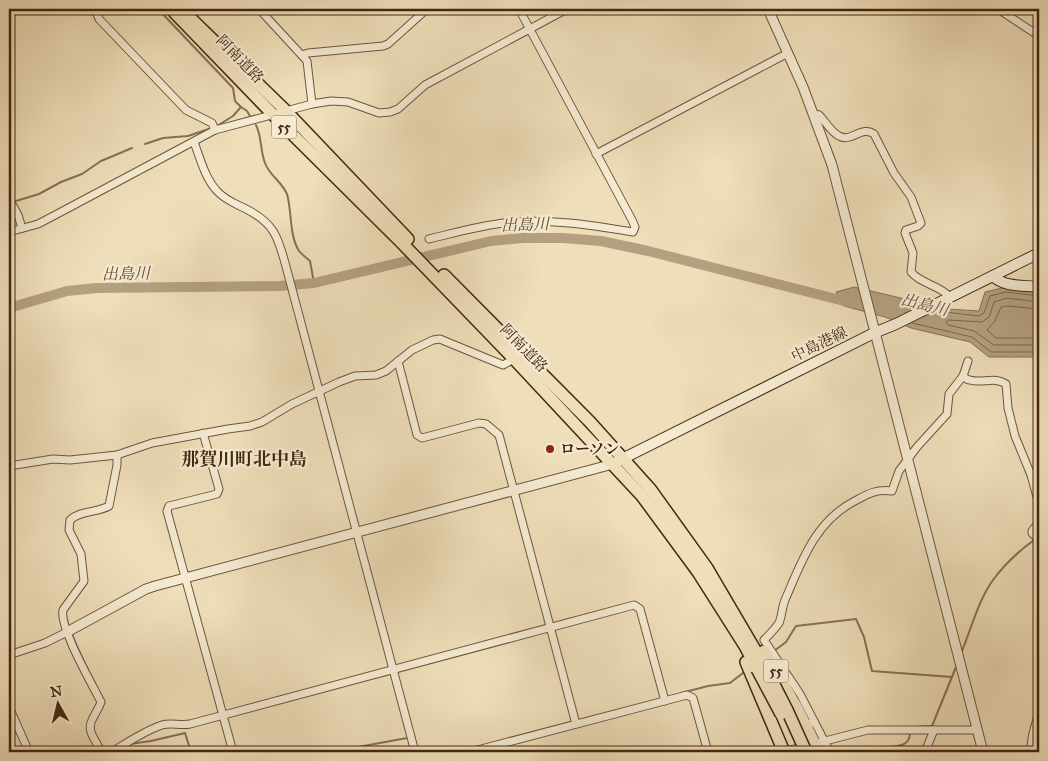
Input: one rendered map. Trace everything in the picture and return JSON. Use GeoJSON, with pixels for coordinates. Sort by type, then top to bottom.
{"type":"FeatureCollection","features":[{"type":"Feature","properties":{"kind":"highway","name":"阿南道路"},"geometry":{"type":"LineString","coordinates":[[171,9],[272,114],[405,241],[624,458],[651,490],[720,598],[787,710],[806,752]]}},
{"type":"Feature","properties":{"kind":"highway","name":"阿南道路"},"geometry":{"type":"LineString","coordinates":[[181,9],[286,111],[405,241]]}},
{"type":"Feature","properties":{"kind":"highway","name":"阿南道路"},"geometry":{"type":"LineString","coordinates":[[436,272],[647,503],[698,572],[720,598]]}},
{"type":"Feature","properties":{"kind":"highway","name":"55"},"geometry":{"type":"LineString","coordinates":[[720,598],[766,654],[810,724],[820,746]]}},
{"type":"Feature","properties":{"kind":"highway","name":"55"},"geometry":{"type":"LineString","coordinates":[[720,598],[783,752]]}},
{"type":"Feature","properties":{"kind":"highway","name":"阿南道路"},"geometry":{"type":"LineString","coordinates":[[760,667],[798,752]]}},
{"type":"Feature","properties":{"kind":"main road","name":"中島港線"},"geometry":{"type":"LineString","coordinates":[[613,464],[874,333],[1039,253]]}},
{"type":"Feature","properties":{"kind":"main road"},"geometry":{"type":"LineString","coordinates":[[994,276],[999,282],[1006,284],[1039,287]]}},
{"type":"Feature","properties":{"kind":"street"},"geometry":{"type":"LineString","coordinates":[[103,9],[97,14],[99,19],[186,110],[212,123],[215,130]]}},
{"type":"Feature","properties":{"kind":"street"},"geometry":{"type":"LineString","coordinates":[[259,9],[307,61],[312,104]]}},
{"type":"Feature","properties":{"kind":"street"},"geometry":{"type":"LineString","coordinates":[[302,55],[383,46],[427,9]]}},
{"type":"Feature","properties":{"kind":"street"},"geometry":{"type":"LineString","coordinates":[[429,239],[467,229],[505,223],[572,223],[633,232],[635,227],[519,9]]}},
{"type":"Feature","properties":{"kind":"street"},"geometry":{"type":"LineString","coordinates":[[9,232],[59,214],[215,130],[312,104],[331,101],[348,102],[379,113],[398,109],[424,85],[567,9]]}},
{"type":"Feature","properties":{"kind":"street"},"geometry":{"type":"LineString","coordinates":[[768,9],[814,114],[832,165],[983,752]]}},
{"type":"Feature","properties":{"kind":"street"},"geometry":{"type":"LineString","coordinates":[[998,9],[1039,36]]}},
{"type":"Feature","properties":{"kind":"street"},"geometry":{"type":"LineString","coordinates":[[596,154],[788,53]]}},
{"type":"Feature","properties":{"kind":"street"},"geometry":{"type":"LineString","coordinates":[[814,114],[819,115],[837,135],[843,138],[864,131],[870,131],[874,134],[894,173],[911,197],[921,223],[906,230],[907,239],[913,253],[911,272],[916,278],[944,290],[950,297]]}},
{"type":"Feature","properties":{"kind":"street"},"geometry":{"type":"LineString","coordinates":[[194,142],[210,182],[216,191],[225,198],[259,216],[270,225],[277,236],[415,752]]}},
{"type":"Feature","properties":{"kind":"street"},"geometry":{"type":"LineString","coordinates":[[9,199],[16,210],[22,228]]}},
{"type":"Feature","properties":{"kind":"street"},"geometry":{"type":"LineString","coordinates":[[9,466],[53,459],[70,460],[117,455],[152,443],[250,426],[262,422],[319,391],[355,376],[376,375],[386,371],[412,350],[432,340],[440,340],[503,365],[514,359]]}},
{"type":"Feature","properties":{"kind":"street"},"geometry":{"type":"LineString","coordinates":[[398,361],[418,435],[422,438],[478,424],[486,424],[498,434],[575,722]]}},
{"type":"Feature","properties":{"kind":"street"},"geometry":{"type":"LineString","coordinates":[[810,724],[800,694],[764,640],[779,622],[784,603],[816,533],[845,506],[880,489],[892,491],[899,471],[917,446],[947,414],[949,394],[963,376],[968,361]]}},
{"type":"Feature","properties":{"kind":"street"},"geometry":{"type":"LineString","coordinates":[[963,376],[971,381],[986,380],[1006,384],[1008,408],[1015,436],[1031,475],[1039,504]]}},
{"type":"Feature","properties":{"kind":"street"},"geometry":{"type":"LineString","coordinates":[[203,434],[219,489],[217,494],[169,506],[167,511],[233,752]]}},
{"type":"Feature","properties":{"kind":"street"},"geometry":{"type":"LineString","coordinates":[[101,752],[90,730],[90,725],[101,702],[67,632],[62,610],[84,580],[81,554],[68,526],[70,520],[76,515],[109,506],[117,465],[117,455]]}},
{"type":"Feature","properties":{"kind":"street"},"geometry":{"type":"LineString","coordinates":[[9,655],[45,643],[146,589],[185,577],[613,464]]}},
{"type":"Feature","properties":{"kind":"street"},"geometry":{"type":"LineString","coordinates":[[1039,522],[1032,531],[1039,540]]}},
{"type":"Feature","properties":{"kind":"street"},"geometry":{"type":"LineString","coordinates":[[112,752],[131,739],[163,725],[182,726],[634,605],[640,609],[664,699]]}},
{"type":"Feature","properties":{"kind":"street"},"geometry":{"type":"LineString","coordinates":[[470,752],[575,722],[664,699],[687,695],[693,698],[708,752]]}},
{"type":"Feature","properties":{"kind":"street"},"geometry":{"type":"LineString","coordinates":[[9,707],[29,752]]}},
{"type":"Feature","properties":{"kind":"street"},"geometry":{"type":"LineString","coordinates":[[1030,752],[1039,712]]}},
{"type":"Feature","properties":{"kind":"street"},"geometry":{"type":"LineString","coordinates":[[783,752],[820,746],[868,730],[977,730]]}},
{"type":"Feature","properties":{"kind":"street"},"geometry":{"type":"LineString","coordinates":[[925,752],[932,730]]}},
{"type":"Feature","properties":{"kind":"street"},"geometry":{"type":"LineString","coordinates":[[820,746],[830,752]]}},
{"type":"Feature","properties":{"kind":"water"},"geometry":{"type":"Polygon","coordinates":[[[854,287],[947,309],[979,311],[985,292],[1006,287],[1039,291],[1039,357],[989,357],[970,342],[911,328],[885,317],[844,306],[836,292],[854,287]]]}},
{"type":"Feature","properties":{"kind":"waterway"},"geometry":{"type":"LineString","coordinates":[[158,9],[233,88],[235,101],[241,107]]}},
{"type":"Feature","properties":{"kind":"waterway"},"geometry":{"type":"LineString","coordinates":[[217,126],[233,116],[241,107],[250,116]]}},
{"type":"Feature","properties":{"kind":"waterway"},"geometry":{"type":"LineString","coordinates":[[256,125],[263,158],[267,167],[287,194],[296,245],[299,251],[310,261],[314,283]]}},
{"type":"Feature","properties":{"kind":"waterway"},"geometry":{"type":"LineString","coordinates":[[145,144],[163,138],[188,136],[212,128]]}},
{"type":"Feature","properties":{"kind":"waterway"},"geometry":{"type":"LineString","coordinates":[[16,201],[39,194],[61,182],[82,174],[101,161],[132,148]]}},
{"type":"Feature","properties":{"kind":"waterway","name":"出島川"},"geometry":{"type":"LineString","coordinates":[[9,308],[67,291],[97,288],[279,286],[314,283],[491,241],[522,238],[563,238],[601,241],[648,251],[852,303]]}},
{"type":"Feature","properties":{"kind":"waterway"},"geometry":{"type":"LineString","coordinates":[[962,651],[979,605],[997,574],[1034,540]]}},
{"type":"Feature","properties":{"kind":"waterway"},"geometry":{"type":"LineString","coordinates":[[774,651],[786,642],[796,626],[856,619],[864,637],[872,671],[952,677]]}},
{"type":"Feature","properties":{"kind":"waterway"},"geometry":{"type":"LineString","coordinates":[[928,736],[956,667]]}},
{"type":"Feature","properties":{"kind":"waterway"},"geometry":{"type":"LineString","coordinates":[[681,693],[730,683],[743,673]]}},
{"type":"Feature","properties":{"kind":"waterway"},"geometry":{"type":"LineString","coordinates":[[915,727],[930,726]]}},
{"type":"Feature","properties":{"kind":"waterway"},"geometry":{"type":"LineString","coordinates":[[130,744],[185,733],[191,752]]}},
{"type":"Feature","properties":{"kind":"waterway"},"geometry":{"type":"LineString","coordinates":[[888,752],[891,747],[906,743],[910,734]]}},
{"type":"Feature","properties":{"kind":"waterway"},"geometry":{"type":"LineString","coordinates":[[331,752],[407,738]]}},
{"type":"Feature","properties":{"kind":"waterway"},"geometry":{"type":"LineString","coordinates":[[499,748],[500,752]]}},
{"type":"Feature","properties":{"kind":"waterway"},"geometry":{"type":"LineString","coordinates":[[766,752],[778,748]]}},
{"type":"Feature","properties":{"kind":"waterway"},"geometry":{"type":"LineString","coordinates":[[459,752],[469,750]]}},
{"type":"Feature","properties":{"kind":"place","name":"ローソン"},"geometry":{"type":"Point","coordinates":[550,449]}},
{"type":"Feature","properties":{"kind":"district","name":"那賀川町北中島"},"geometry":{"type":"Point","coordinates":[244,459]}}]}
